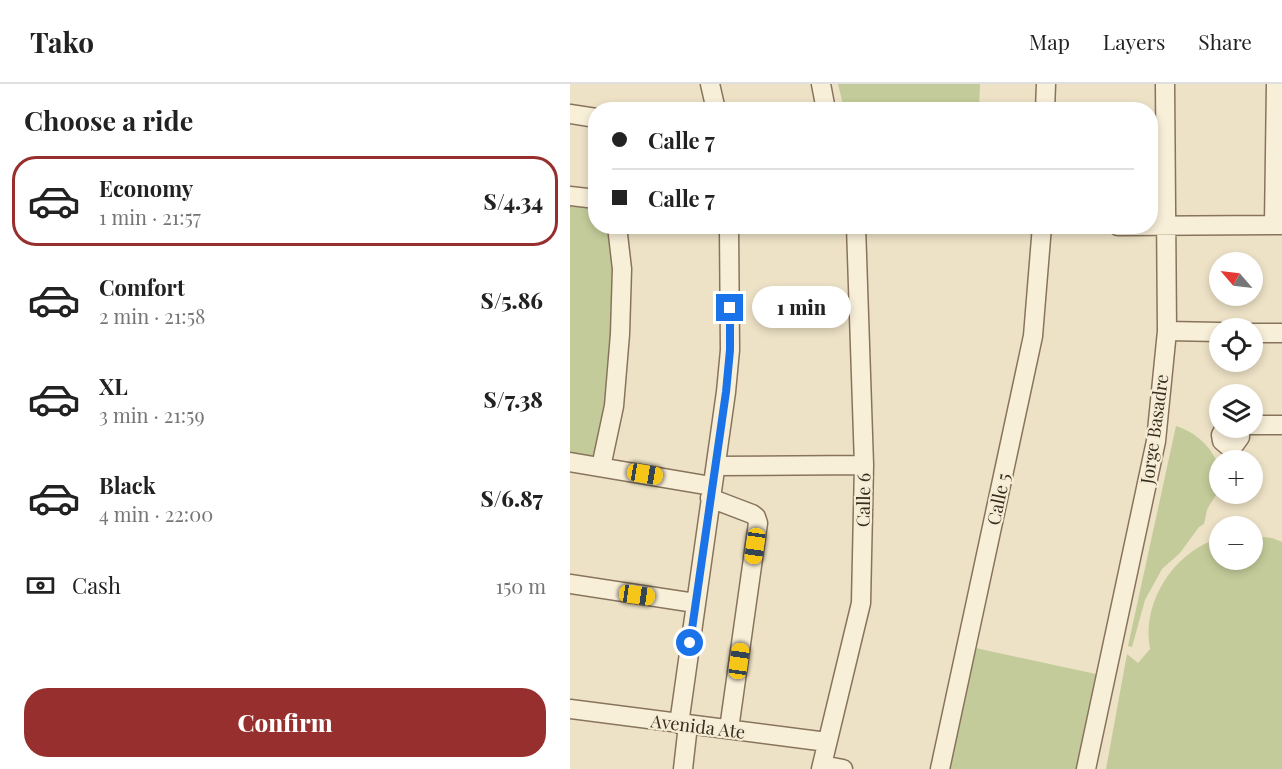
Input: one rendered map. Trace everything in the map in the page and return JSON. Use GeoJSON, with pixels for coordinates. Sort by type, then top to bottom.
{"type":"FeatureCollection","features":[{"type":"Feature","properties":{"kind":"street"},"geometry":{"type":"LineString","coordinates":[[710,84],[714,102]]}},
{"type":"Feature","properties":{"kind":"street"},"geometry":{"type":"LineString","coordinates":[[821,84],[824,102]]}},
{"type":"Feature","properties":{"kind":"street"},"geometry":{"type":"LineString","coordinates":[[1045,102],[1046,84]]}},
{"type":"Feature","properties":{"kind":"street","name":"Jorge Basadre"},"geometry":{"type":"LineString","coordinates":[[1086,769],[1156,441],[1167,331],[1165,84]]}},
{"type":"Feature","properties":{"kind":"street"},"geometry":{"type":"LineString","coordinates":[[1158,227],[1278,225],[1276,84]]}},
{"type":"Feature","properties":{"kind":"street"},"geometry":{"type":"LineString","coordinates":[[570,114],[588,117]]}},
{"type":"Feature","properties":{"kind":"street"},"geometry":{"type":"LineString","coordinates":[[570,196],[588,198]]}},
{"type":"Feature","properties":{"kind":"street"},"geometry":{"type":"LineString","coordinates":[[601,466],[614,406],[620,334],[622,269],[618,234]]}},
{"type":"Feature","properties":{"kind":"street"},"geometry":{"type":"LineString","coordinates":[[683,769],[684,725],[695,603],[716,466],[730,350],[729,234]]}},
{"type":"Feature","properties":{"kind":"street","name":"Calle 6"},"geometry":{"type":"LineString","coordinates":[[822,767],[826,742],[861,603],[864,465],[856,234]]}},
{"type":"Feature","properties":{"kind":"street","name":"Calle 5"},"geometry":{"type":"LineString","coordinates":[[940,769],[1032,336],[1041,234]]}},
{"type":"Feature","properties":{"kind":"street"},"geometry":{"type":"LineString","coordinates":[[1167,331],[1209,332]]}},
{"type":"Feature","properties":{"kind":"street"},"geometry":{"type":"LineString","coordinates":[[1263,333],[1282,333]]}},
{"type":"Feature","properties":{"kind":"street"},"geometry":{"type":"LineString","coordinates":[[1263,425],[1282,425]]}},
{"type":"Feature","properties":{"kind":"street"},"geometry":{"type":"LineString","coordinates":[[1222,438],[1228,446],[1235,444],[1239,438]]}},
{"type":"Feature","properties":{"kind":"street"},"geometry":{"type":"LineString","coordinates":[[570,462],[601,466],[711,492],[756,517],[758,523],[729,729]]}},
{"type":"Feature","properties":{"kind":"street"},"geometry":{"type":"LineString","coordinates":[[716,466],[864,465]]}},
{"type":"Feature","properties":{"kind":"street"},"geometry":{"type":"LineString","coordinates":[[570,584],[695,603]]}},
{"type":"Feature","properties":{"kind":"street","name":"Avenida Ate"},"geometry":{"type":"LineString","coordinates":[[570,709],[826,742]]}},
{"type":"Feature","properties":{"kind":"street"},"geometry":{"type":"LineString","coordinates":[[822,767],[843,769]]}},
{"type":"Feature","properties":{"kind":"green space"},"geometry":{"type":"Polygon","coordinates":[[[838,84],[980,84],[979,102],[842,102],[838,84]]]}},
{"type":"Feature","properties":{"kind":"green space"},"geometry":{"type":"Polygon","coordinates":[[[570,201],[588,202],[588,234],[611,234],[614,341],[598,459],[570,453],[570,201]]]}},
{"type":"Feature","properties":{"kind":"green space"},"geometry":{"type":"Polygon","coordinates":[[[1176,426],[1194,434],[1210,450],[1211,504],[1204,524],[1199,527],[1180,553],[1162,569],[1145,600],[1132,647],[1128,646],[1176,426]]]}},
{"type":"Feature","properties":{"kind":"green space"},"geometry":{"type":"Polygon","coordinates":[[[1263,537],[1282,542],[1282,769],[1106,769],[1127,654],[1138,663],[1150,649],[1151,614],[1164,581],[1188,555],[1209,542],[1209,570],[1263,570],[1263,537]]]}},
{"type":"Feature","properties":{"kind":"green space"},"geometry":{"type":"Polygon","coordinates":[[[971,647],[1096,674],[1076,769],[947,769],[971,647]]]}},
{"type":"Feature","properties":{"kind":"route"},"geometry":{"type":"LineString","coordinates":[[690,643],[726,392],[730,350],[730,308]]}}]}
